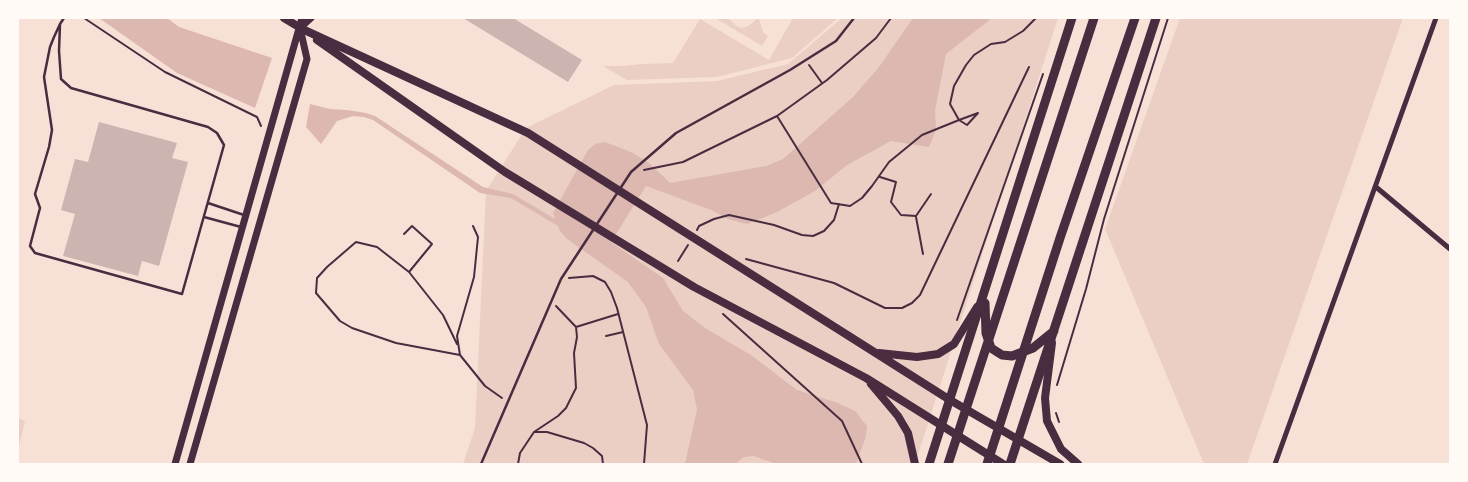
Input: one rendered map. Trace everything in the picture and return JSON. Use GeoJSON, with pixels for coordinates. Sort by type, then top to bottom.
{"type":"FeatureCollection","features":[{"type":"Feature","properties":{"kind":"highway"},"geometry":{"type":"LineString","coordinates":[[929,464],[1072,18]]}},
{"type":"Feature","properties":{"kind":"highway"},"geometry":{"type":"LineString","coordinates":[[948,464],[1094,18]]}},
{"type":"Feature","properties":{"kind":"highway"},"geometry":{"type":"LineString","coordinates":[[987,464],[1134,18]]}},
{"type":"Feature","properties":{"kind":"highway"},"geometry":{"type":"LineString","coordinates":[[1010,464],[1156,18]]}},
{"type":"Feature","properties":{"kind":"highway"},"geometry":{"type":"LineString","coordinates":[[984,295],[986,334],[991,348],[1002,355],[1012,356],[1033,348],[1054,331]]}},
{"type":"Feature","properties":{"kind":"main road"},"geometry":{"type":"LineString","coordinates":[[284,18],[505,172],[694,287],[866,378],[1003,464]]}},
{"type":"Feature","properties":{"kind":"main road"},"geometry":{"type":"LineString","coordinates":[[300,28],[528,133],[950,400],[1060,464]]}},
{"type":"Feature","properties":{"kind":"main road"},"geometry":{"type":"LineString","coordinates":[[876,353],[917,357],[938,354],[954,344],[984,295]]}},
{"type":"Feature","properties":{"kind":"main road"},"geometry":{"type":"LineString","coordinates":[[1054,331],[1044,398],[1047,421],[1061,449],[1078,464]]}},
{"type":"Feature","properties":{"kind":"main road"},"geometry":{"type":"LineString","coordinates":[[866,378],[898,416],[908,434],[916,464]]}},
{"type":"Feature","properties":{"kind":"street"},"geometry":{"type":"LineString","coordinates":[[175,464],[302,18]]}},
{"type":"Feature","properties":{"kind":"street"},"geometry":{"type":"LineString","coordinates":[[300,28],[312,18]]}},
{"type":"Feature","properties":{"kind":"street"},"geometry":{"type":"LineString","coordinates":[[1275,464],[1436,18]]}},
{"type":"Feature","properties":{"kind":"street"},"geometry":{"type":"LineString","coordinates":[[190,464],[307,59],[300,28]]}},
{"type":"Feature","properties":{"kind":"street"},"geometry":{"type":"LineString","coordinates":[[1376,187],[1450,249]]}},
{"type":"Feature","properties":{"kind":"lane"},"geometry":{"type":"LineString","coordinates":[[60,24],[61,79],[71,88],[208,126],[217,133],[224,145],[182,294],[35,253],[30,246],[40,208],[35,194],[52,130],[44,76],[50,47],[60,24],[64,18]]}},
{"type":"Feature","properties":{"kind":"lane"},"geometry":{"type":"LineString","coordinates":[[481,464],[561,279],[630,174],[676,133],[805,61],[836,41],[854,18]]}},
{"type":"Feature","properties":{"kind":"lane"},"geometry":{"type":"LineString","coordinates":[[208,203],[246,215]]}},
{"type":"Feature","properties":{"kind":"lane"},"geometry":{"type":"LineString","coordinates":[[204,217],[242,228]]}},
{"type":"Feature","properties":{"kind":"path"},"geometry":{"type":"LineString","coordinates":[[84,18],[165,72],[257,117],[262,128]]}},
{"type":"Feature","properties":{"kind":"path"},"geometry":{"type":"LineString","coordinates":[[630,174],[683,162],[777,116],[822,84],[876,38],[891,18]]}},
{"type":"Feature","properties":{"kind":"path"},"geometry":{"type":"LineString","coordinates":[[777,116],[831,203],[850,206],[862,198],[889,162],[922,135],[959,120],[978,113],[967,125],[959,120],[950,104],[954,86],[966,65],[974,55],[992,44],[1005,42],[1022,31],[1036,18]]}},
{"type":"Feature","properties":{"kind":"path"},"geometry":{"type":"LineString","coordinates":[[1056,390],[1086,289],[1104,219],[1168,18]]}},
{"type":"Feature","properties":{"kind":"path"},"geometry":{"type":"LineString","coordinates":[[805,61],[822,84]]}},
{"type":"Feature","properties":{"kind":"path"},"geometry":{"type":"LineString","coordinates":[[742,258],[834,284],[886,308],[902,308],[912,303],[920,295],[1029,67]]}},
{"type":"Feature","properties":{"kind":"path"},"geometry":{"type":"LineString","coordinates":[[957,322],[1045,68]]}},
{"type":"Feature","properties":{"kind":"path"},"geometry":{"type":"LineString","coordinates":[[879,176],[896,182],[891,202],[901,215],[916,216]]}},
{"type":"Feature","properties":{"kind":"path"},"geometry":{"type":"LineString","coordinates":[[923,254],[916,216],[931,194]]}},
{"type":"Feature","properties":{"kind":"path"},"geometry":{"type":"LineString","coordinates":[[695,233],[699,226],[714,219],[729,216],[785,227],[802,235],[814,236],[824,231],[834,220],[838,204]]}},
{"type":"Feature","properties":{"kind":"path"},"geometry":{"type":"LineString","coordinates":[[404,234],[412,226],[432,244],[409,272]]}},
{"type":"Feature","properties":{"kind":"path"},"geometry":{"type":"LineString","coordinates":[[473,226],[478,237],[474,277],[456,336],[460,355],[485,386],[508,402]]}},
{"type":"Feature","properties":{"kind":"path"},"geometry":{"type":"LineString","coordinates":[[678,261],[691,240]]}},
{"type":"Feature","properties":{"kind":"path"},"geometry":{"type":"LineString","coordinates":[[458,346],[443,315],[409,272],[377,247],[356,242],[317,278],[316,293],[340,321],[352,328],[396,343],[460,355]]}},
{"type":"Feature","properties":{"kind":"path"},"geometry":{"type":"LineString","coordinates":[[561,279],[593,276],[605,282],[618,314],[647,425],[644,464]]}},
{"type":"Feature","properties":{"kind":"path"},"geometry":{"type":"LineString","coordinates":[[518,464],[520,453],[534,432],[558,416],[566,408],[576,388],[574,353],[577,337],[576,327],[551,302]]}},
{"type":"Feature","properties":{"kind":"path"},"geometry":{"type":"LineString","coordinates":[[576,327],[618,314]]}},
{"type":"Feature","properties":{"kind":"path"},"geometry":{"type":"LineString","coordinates":[[724,314],[842,421],[862,464]]}},
{"type":"Feature","properties":{"kind":"path"},"geometry":{"type":"LineString","coordinates":[[606,336],[623,332]]}},
{"type":"Feature","properties":{"kind":"path"},"geometry":{"type":"LineString","coordinates":[[1050,428],[1060,422],[1056,413]]}},
{"type":"Feature","properties":{"kind":"path"},"geometry":{"type":"LineString","coordinates":[[534,432],[547,432],[584,444],[602,456],[603,464]]}},
{"type":"Feature","properties":{"kind":"shaded area"},"geometry":{"type":"Polygon","coordinates":[[[99,18],[167,18],[179,27],[272,58],[255,108],[177,73],[99,18]]]}},
{"type":"Feature","properties":{"kind":"shaded area"},"geometry":{"type":"Polygon","coordinates":[[[715,18],[728,18],[736,26],[742,28],[759,19],[763,32],[768,36],[762,46],[715,18]]]}},
{"type":"Feature","properties":{"kind":"shaded area"},"geometry":{"type":"Polygon","coordinates":[[[793,18],[838,18],[792,58],[717,77],[627,80],[603,66],[673,63],[700,19],[769,60],[793,18]]]}},
{"type":"Feature","properties":{"kind":"shaded area"},"geometry":{"type":"Polygon","coordinates":[[[842,18],[1058,18],[915,464],[463,464],[475,428],[486,191],[526,128],[614,85],[717,81],[788,64],[842,18]]]}},
{"type":"Feature","properties":{"kind":"shaded area"},"geometry":{"type":"Polygon","coordinates":[[[913,18],[992,18],[946,54],[935,110],[936,130],[929,147],[891,141],[847,165],[815,191],[775,213],[747,224],[728,219],[711,210],[646,186],[611,242],[663,278],[683,311],[705,328],[751,355],[797,390],[838,403],[855,411],[867,426],[866,436],[856,464],[776,464],[754,456],[744,457],[735,464],[685,464],[697,409],[693,390],[659,344],[646,307],[628,282],[567,239],[558,226],[511,198],[480,193],[373,120],[353,116],[337,121],[321,144],[306,127],[310,104],[375,116],[483,187],[513,194],[555,219],[553,213],[588,150],[595,144],[605,142],[631,152],[649,163],[670,183],[766,166],[783,159],[853,97],[879,67],[913,18]]]}},
{"type":"Feature","properties":{"kind":"shaded area"},"geometry":{"type":"Polygon","coordinates":[[[1180,18],[1403,18],[1247,464],[1204,464],[1105,229],[1180,18]]]}},
{"type":"Feature","properties":{"kind":"shaded area"},"geometry":{"type":"Polygon","coordinates":[[[18,418],[25,421],[18,449],[18,418]]]}},
{"type":"Feature","properties":{"kind":"building"},"geometry":{"type":"Polygon","coordinates":[[[463,18],[513,18],[582,60],[568,82],[463,18]]]}},
{"type":"Feature","properties":{"kind":"building"},"geometry":{"type":"Polygon","coordinates":[[[99,122],[177,143],[172,158],[188,162],[159,266],[142,261],[138,276],[63,256],[75,214],[61,210],[75,159],[88,162],[99,122]]]}}]}
